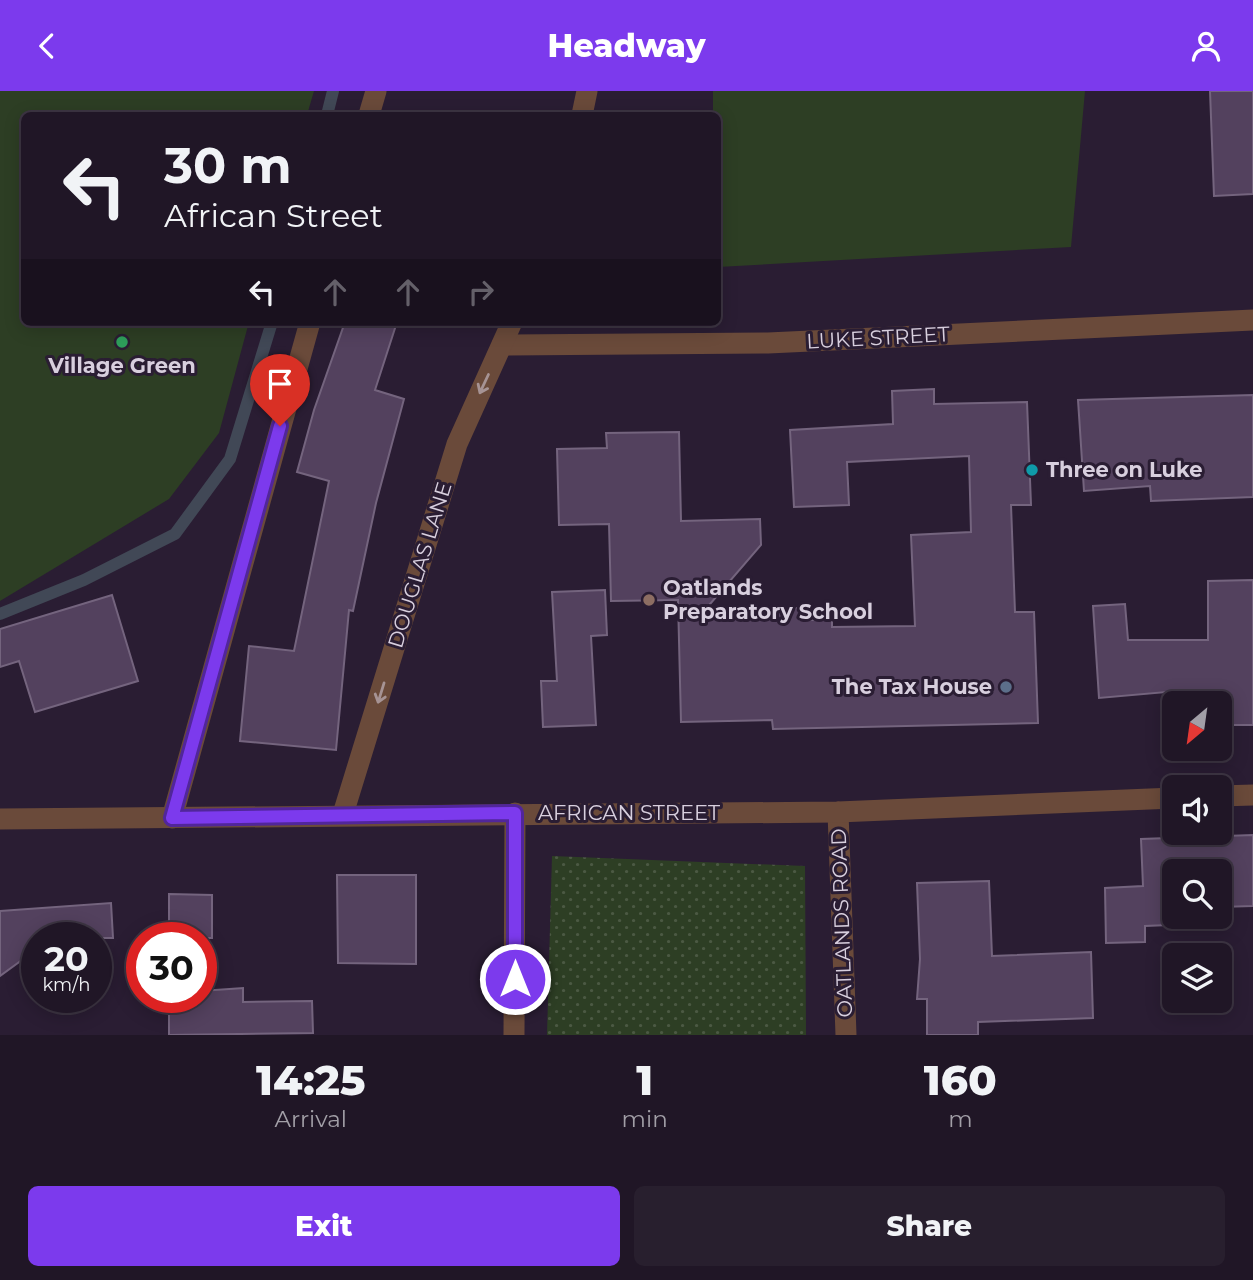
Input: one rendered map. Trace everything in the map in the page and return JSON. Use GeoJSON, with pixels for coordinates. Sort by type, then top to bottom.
{"type":"FeatureCollection","features":[{"type":"Feature","properties":{"kind":"street"},"geometry":{"type":"LineString","coordinates":[[370,112],[376,91]]}},
{"type":"Feature","properties":{"kind":"street"},"geometry":{"type":"LineString","coordinates":[[583,112],[587,91]]}},
{"type":"Feature","properties":{"kind":"street","name":"LUKE STREET"},"geometry":{"type":"LineString","coordinates":[[502,345],[768,343],[1253,320]]}},
{"type":"Feature","properties":{"kind":"street"},"geometry":{"type":"LineString","coordinates":[[172,818],[309,326]]}},
{"type":"Feature","properties":{"kind":"street","name":"DOUGLAS LANE"},"geometry":{"type":"LineString","coordinates":[[344,814],[457,444],[510,326]]}},
{"type":"Feature","properties":{"kind":"street"},"geometry":{"type":"LineString","coordinates":[[1232,796],[1253,795]]}},
{"type":"Feature","properties":{"kind":"street","name":"AFRICAN STREET"},"geometry":{"type":"LineString","coordinates":[[0,819],[344,814],[838,812],[1162,798]]}},
{"type":"Feature","properties":{"kind":"street","name":"OATLANDS ROAD"},"geometry":{"type":"LineString","coordinates":[[838,812],[846,1035]]}},
{"type":"Feature","properties":{"kind":"street"},"geometry":{"type":"LineString","coordinates":[[514,1035],[515,813]]}},
{"type":"Feature","properties":{"kind":"green space","name":"Village Green"},"geometry":{"type":"Polygon","coordinates":[[[0,91],[314,91],[308,112],[21,112],[21,326],[248,326],[219,433],[169,499],[0,601],[0,91]]]}},
{"type":"Feature","properties":{"kind":"green space"},"geometry":{"type":"Polygon","coordinates":[[[713,91],[1085,91],[1071,247],[721,267],[721,112],[713,112],[713,91]]]}},
{"type":"Feature","properties":{"kind":"green space"},"geometry":{"type":"Polygon","coordinates":[[[552,856],[805,866],[806,1035],[547,1035],[552,856]]]}},
{"type":"Feature","properties":{"kind":"building"},"geometry":{"type":"Polygon","coordinates":[[[1210,91],[1253,91],[1253,194],[1214,196],[1210,91]]]}},
{"type":"Feature","properties":{"kind":"building"},"geometry":{"type":"Polygon","coordinates":[[[344,326],[396,326],[375,390],[404,399],[376,503],[353,611],[349,610],[336,750],[240,741],[249,646],[294,651],[329,481],[297,472],[314,410],[344,326]]]}},
{"type":"Feature","properties":{"kind":"building"},"geometry":{"type":"Polygon","coordinates":[[[934,389],[934,404],[1027,402],[1031,505],[1011,505],[1015,612],[1034,612],[1038,723],[773,729],[772,720],[681,722],[678,600],[611,601],[609,524],[559,525],[557,449],[607,448],[606,433],[679,432],[681,521],[760,519],[761,545],[704,611],[799,608],[800,620],[832,620],[832,627],[915,626],[911,535],[971,532],[969,456],[847,462],[849,505],[794,507],[790,430],[893,424],[892,391],[934,389]]]}},
{"type":"Feature","properties":{"kind":"building"},"geometry":{"type":"Polygon","coordinates":[[[1253,395],[1253,497],[1151,501],[1150,486],[1084,491],[1078,400],[1253,395]]]}},
{"type":"Feature","properties":{"kind":"building"},"geometry":{"type":"Polygon","coordinates":[[[1253,580],[1253,725],[1232,725],[1232,691],[1162,691],[1099,698],[1093,606],[1125,604],[1128,640],[1208,640],[1208,581],[1253,580]]]}},
{"type":"Feature","properties":{"kind":"building"},"geometry":{"type":"Polygon","coordinates":[[[605,590],[607,635],[591,636],[596,725],[543,727],[541,681],[557,681],[552,592],[605,590]]]}},
{"type":"Feature","properties":{"kind":"building"},"geometry":{"type":"Polygon","coordinates":[[[112,595],[138,681],[35,712],[19,661],[0,667],[0,629],[112,595]]]}},
{"type":"Feature","properties":{"kind":"building"},"geometry":{"type":"Polygon","coordinates":[[[1253,835],[1253,906],[1232,907],[1232,859],[1162,859],[1162,925],[1145,926],[1145,942],[1106,943],[1105,888],[1143,886],[1141,839],[1162,838],[1162,845],[1232,845],[1232,836],[1253,835]]]}},
{"type":"Feature","properties":{"kind":"building"},"geometry":{"type":"Polygon","coordinates":[[[337,875],[416,875],[416,964],[338,963],[337,875]]]}},
{"type":"Feature","properties":{"kind":"building"},"geometry":{"type":"Polygon","coordinates":[[[989,881],[992,956],[1091,952],[1093,1018],[978,1022],[978,1035],[927,1035],[927,999],[917,999],[920,959],[917,883],[989,881]]]}},
{"type":"Feature","properties":{"kind":"building"},"geometry":{"type":"Polygon","coordinates":[[[169,894],[212,895],[212,922],[169,922],[169,894]]]}},
{"type":"Feature","properties":{"kind":"building"},"geometry":{"type":"Polygon","coordinates":[[[111,903],[113,938],[112,922],[21,922],[21,961],[0,976],[0,911],[111,903]]]}},
{"type":"Feature","properties":{"kind":"building"},"geometry":{"type":"Polygon","coordinates":[[[243,988],[243,1002],[312,1001],[313,1033],[169,1035],[169,1013],[217,1013],[217,990],[243,988]]]}},
{"type":"Feature","properties":{"kind":"waterway"},"geometry":{"type":"LineString","coordinates":[[328,112],[333,91]]}},
{"type":"Feature","properties":{"kind":"waterway"},"geometry":{"type":"LineString","coordinates":[[0,614],[84,580],[175,534],[230,459],[271,326]]}},
{"type":"Feature","properties":{"kind":"place","name":"Village Green"},"geometry":{"type":"Point","coordinates":[122,342]}},
{"type":"Feature","properties":{"kind":"place","name":"Three on Luke"},"geometry":{"type":"Point","coordinates":[1032,470]}},
{"type":"Feature","properties":{"kind":"place","name":"Oatlands Preparatory School"},"geometry":{"type":"Point","coordinates":[649,600]}},
{"type":"Feature","properties":{"kind":"place","name":"The Tax House"},"geometry":{"type":"Point","coordinates":[1006,687]}},
{"type":"Feature","properties":{"kind":"route"},"geometry":{"type":"LineString","coordinates":[[280,426],[172,818],[515,813],[515,979]]}}]}
